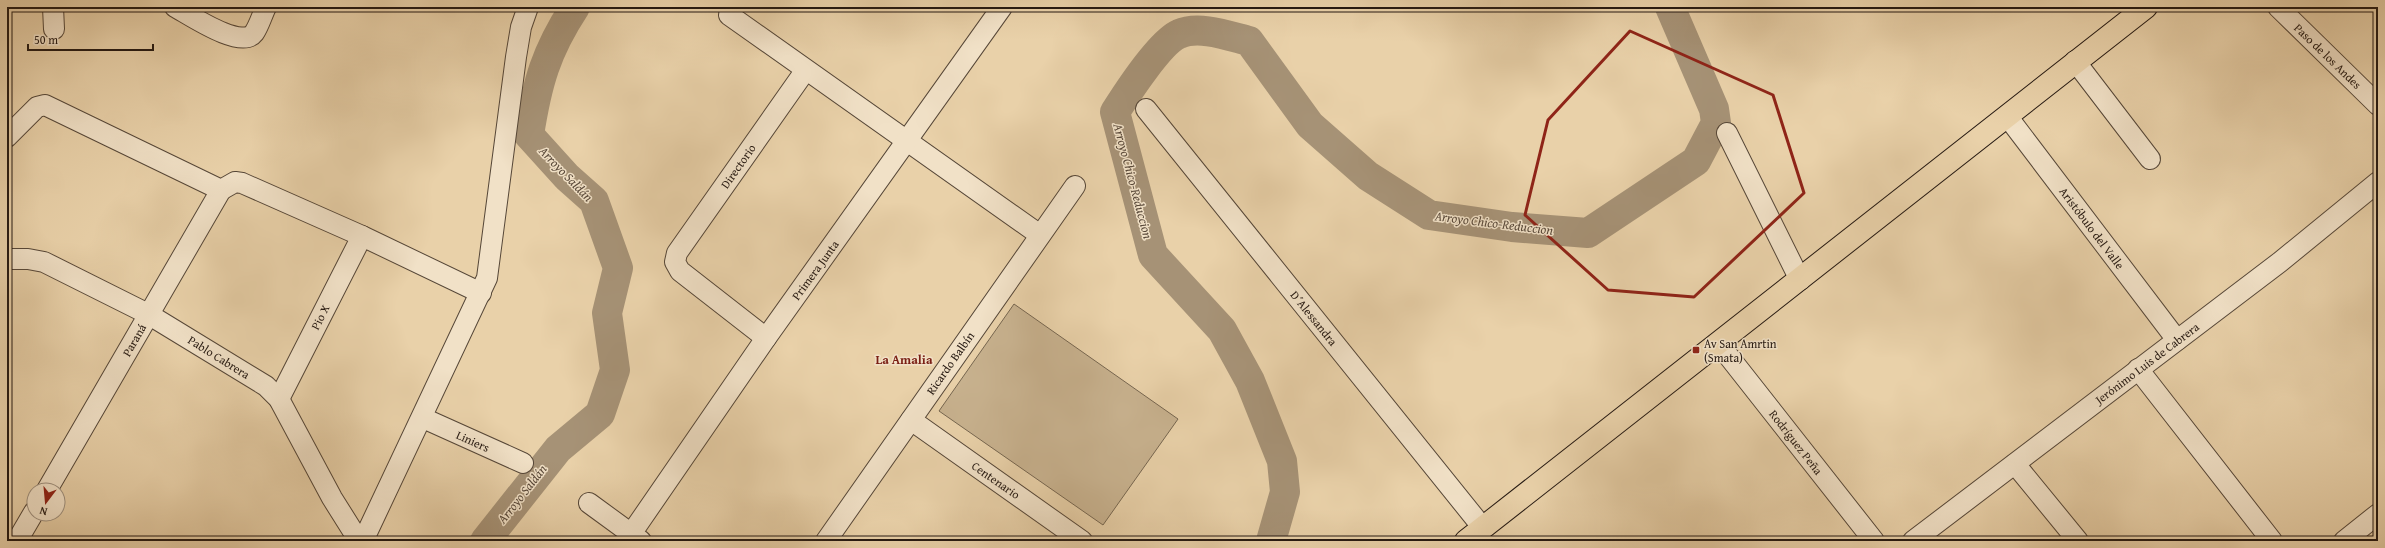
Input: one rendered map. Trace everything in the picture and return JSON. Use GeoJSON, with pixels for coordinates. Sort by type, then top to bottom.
{"type":"FeatureCollection","features":[{"type":"Feature","properties":{"kind":"main road"},"geometry":{"type":"LineString","coordinates":[[1474,534],[1719,344],[2075,61],[2146,7]]}},
{"type":"Feature","properties":{"kind":"street"},"geometry":{"type":"LineString","coordinates":[[53,7],[54,29]]}},
{"type":"Feature","properties":{"kind":"street"},"geometry":{"type":"LineString","coordinates":[[175,7],[232,37],[243,39],[253,34],[266,7]]}},
{"type":"Feature","properties":{"kind":"street"},"geometry":{"type":"LineString","coordinates":[[363,541],[423,418],[481,293],[490,266],[516,57],[521,27],[528,7]]}},
{"type":"Feature","properties":{"kind":"street","name":"Primera Junta"},"geometry":{"type":"LineString","coordinates":[[636,537],[766,338],[1002,7]]}},
{"type":"Feature","properties":{"kind":"street","name":"Paso de los Andes"},"geometry":{"type":"LineString","coordinates":[[2278,7],[2378,105]]}},
{"type":"Feature","properties":{"kind":"street"},"geometry":{"type":"LineString","coordinates":[[729,15],[806,71],[1040,235]]}},
{"type":"Feature","properties":{"kind":"street"},"geometry":{"type":"LineString","coordinates":[[2075,61],[2150,159]]}},
{"type":"Feature","properties":{"kind":"street","name":"Directorio"},"geometry":{"type":"LineString","coordinates":[[766,338],[680,271],[675,262],[677,253],[806,71]]}},
{"type":"Feature","properties":{"kind":"street"},"geometry":{"type":"LineString","coordinates":[[7,137],[37,107],[45,106],[221,190],[235,182],[242,183],[362,236],[481,293]]}},
{"type":"Feature","properties":{"kind":"street","name":"D´Alessandra"},"geometry":{"type":"LineString","coordinates":[[1146,109],[1474,534]]}},
{"type":"Feature","properties":{"kind":"street","name":"Aristóbulo del Valle"},"geometry":{"type":"LineString","coordinates":[[2007,116],[2177,340]]}},
{"type":"Feature","properties":{"kind":"street"},"geometry":{"type":"LineString","coordinates":[[1727,134],[1800,280]]}},
{"type":"Feature","properties":{"kind":"street","name":"Jerónimo Luis de Cabrera"},"geometry":{"type":"LineString","coordinates":[[1913,541],[2280,262],[2378,182]]}},
{"type":"Feature","properties":{"kind":"street","name":"Ricardo Balbín"},"geometry":{"type":"LineString","coordinates":[[826,541],[1075,186]]}},
{"type":"Feature","properties":{"kind":"street","name":"Paraná"},"geometry":{"type":"LineString","coordinates":[[52,482],[221,190]]}},
{"type":"Feature","properties":{"kind":"street","name":"Pio X"},"geometry":{"type":"LineString","coordinates":[[279,399],[362,236]]}},
{"type":"Feature","properties":{"kind":"street","name":"Pablo Cabrera"},"geometry":{"type":"LineString","coordinates":[[7,259],[28,258],[44,262],[148,314],[266,386],[279,399],[332,498],[359,541]]}},
{"type":"Feature","properties":{"kind":"street","name":"Rodríguez Peña"},"geometry":{"type":"LineString","coordinates":[[1719,344],[1874,541]]}},
{"type":"Feature","properties":{"kind":"street"},"geometry":{"type":"LineString","coordinates":[[2138,369],[2272,541]]}},
{"type":"Feature","properties":{"kind":"street","name":"Liniers"},"geometry":{"type":"LineString","coordinates":[[423,418],[523,463]]}},
{"type":"Feature","properties":{"kind":"street","name":"Centenario"},"geometry":{"type":"LineString","coordinates":[[911,420],[1082,541]]}},
{"type":"Feature","properties":{"kind":"street"},"geometry":{"type":"LineString","coordinates":[[2015,464],[2078,541]]}},
{"type":"Feature","properties":{"kind":"street"},"geometry":{"type":"LineString","coordinates":[[589,503],[636,537]]}},
{"type":"Feature","properties":{"kind":"street"},"geometry":{"type":"LineString","coordinates":[[2344,541],[2378,514]]}},
{"type":"Feature","properties":{"kind":"street"},"geometry":{"type":"LineString","coordinates":[[17,541],[28,522]]}},
{"type":"Feature","properties":{"kind":"highlighted area"},"geometry":{"type":"Polygon","coordinates":[[[1630,31],[1773,95],[1804,193],[1694,297],[1608,290],[1525,215],[1548,120],[1630,31]]]}},
{"type":"Feature","properties":{"kind":"shaded area"},"geometry":{"type":"Polygon","coordinates":[[[1014,304],[1178,419],[1103,525],[939,411],[1014,304]]]}},
{"type":"Feature","properties":{"kind":"waterway","name":"Arroyo Saldán"},"geometry":{"type":"LineString","coordinates":[[485,541],[558,449],[600,414],[615,370],[607,313],[618,268],[594,201],[567,177],[529,135],[535,99],[544,68],[557,38],[575,7]]}},
{"type":"Feature","properties":{"kind":"waterway","name":"Arroyo Chico-Reduccion"},"geometry":{"type":"LineString","coordinates":[[1271,541],[1285,492],[1282,461],[1250,381],[1222,330],[1153,255],[1115,112],[1144,69],[1163,47],[1179,34],[1205,31],[1249,41],[1310,125],[1368,176],[1429,215],[1512,227],[1588,233],[1696,161],[1716,123],[1714,109],[1670,7]]}},
{"type":"Feature","properties":{"kind":"place","name":"Av San Amrtin (Smata)"},"geometry":{"type":"Point","coordinates":[1696,350]}},
{"type":"Feature","properties":{"kind":"district","name":"La Amalia"},"geometry":{"type":"Point","coordinates":[904,359]}}]}
